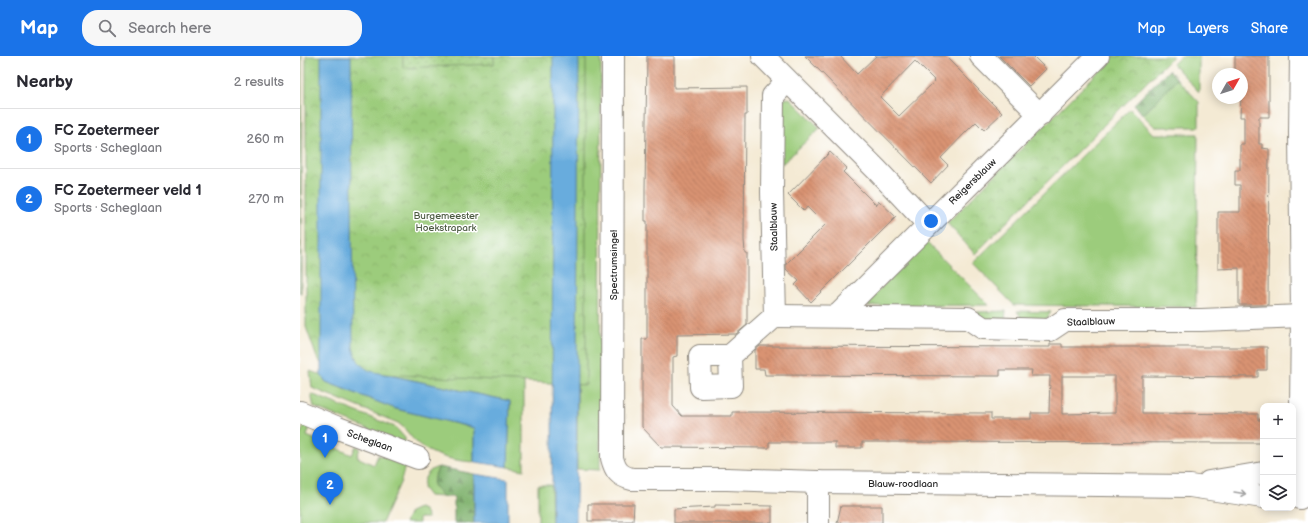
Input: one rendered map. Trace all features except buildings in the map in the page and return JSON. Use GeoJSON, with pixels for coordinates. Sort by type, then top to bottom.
{"type":"FeatureCollection","features":[{"type":"Feature","properties":{"kind":"street","name":"Spectrumsingel"},"geometry":{"type":"LineString","coordinates":[[613,56],[612,458],[614,467],[618,473]]}},
{"type":"Feature","properties":{"kind":"street"},"geometry":{"type":"LineString","coordinates":[[763,56],[919,212],[928,224],[837,316]]}},
{"type":"Feature","properties":{"kind":"street"},"geometry":{"type":"LineString","coordinates":[[981,56],[1040,115]]}},
{"type":"Feature","properties":{"kind":"street","name":"Reigersblauw"},"geometry":{"type":"LineString","coordinates":[[928,224],[1098,56]]}},
{"type":"Feature","properties":{"kind":"street"},"geometry":{"type":"LineString","coordinates":[[1300,56],[1302,316],[1300,498]]}},
{"type":"Feature","properties":{"kind":"street","name":"Staalblauw"},"geometry":{"type":"LineString","coordinates":[[787,81],[773,96],[772,198],[774,316],[968,318],[983,328],[1050,330],[1065,320],[1202,320],[1302,316]]}},
{"type":"Feature","properties":{"kind":"street"},"geometry":{"type":"LineString","coordinates":[[730,356],[774,316]]}},
{"type":"Feature","properties":{"kind":"street","name":"Scheglaan"},"geometry":{"type":"LineString","coordinates":[[300,412],[418,458]]}},
{"type":"Feature","properties":{"kind":"street","name":"Blauw-roodlaan"},"geometry":{"type":"LineString","coordinates":[[618,473],[632,479],[1190,486],[1260,497]]}},
{"type":"Feature","properties":{"kind":"street","name":"Blauw-roodlaan"},"geometry":{"type":"LineString","coordinates":[[1190,486],[1260,474]]}},
{"type":"Feature","properties":{"kind":"street"},"geometry":{"type":"LineString","coordinates":[[818,482],[818,523]]}},
{"type":"Feature","properties":{"kind":"green space"},"geometry":{"type":"Polygon","coordinates":[[[300,56],[302,56],[301,293],[300,293],[300,56]]]}},
{"type":"Feature","properties":{"kind":"green space","name":"Burgemeester Hoekstrapark"},"geometry":{"type":"Polygon","coordinates":[[[306,56],[586,56],[586,385],[327,371],[317,358],[306,327],[306,56]]]}},
{"type":"Feature","properties":{"kind":"green space"},"geometry":{"type":"Polygon","coordinates":[[[403,56],[494,56],[494,64],[403,68],[403,56]]]}},
{"type":"Feature","properties":{"kind":"green space"},"geometry":{"type":"Polygon","coordinates":[[[579,56],[601,56],[600,470],[577,469],[579,56]]]}},
{"type":"Feature","properties":{"kind":"green space"},"geometry":{"type":"Polygon","coordinates":[[[1114,56],[1173,56],[975,254],[947,223],[1114,56]]]}},
{"type":"Feature","properties":{"kind":"green space"},"geometry":{"type":"Polygon","coordinates":[[[1181,56],[1199,56],[1199,92],[1173,64],[1181,56]]]}},
{"type":"Feature","properties":{"kind":"green space"},"geometry":{"type":"Polygon","coordinates":[[[1169,70],[1177,79],[1143,115],[1134,104],[1169,70]]]}},
{"type":"Feature","properties":{"kind":"green space"},"geometry":{"type":"Polygon","coordinates":[[[1177,79],[1199,102],[1199,127],[1155,127],[1143,115],[1177,79]]]}},
{"type":"Feature","properties":{"kind":"green space"},"geometry":{"type":"Polygon","coordinates":[[[790,98],[820,128],[782,164],[780,105],[784,99],[790,98]]]}},
{"type":"Feature","properties":{"kind":"green space"},"geometry":{"type":"Polygon","coordinates":[[[1130,109],[1154,134],[1198,134],[1196,307],[1014,305],[973,263],[1130,109]]]}},
{"type":"Feature","properties":{"kind":"green space"},"geometry":{"type":"Polygon","coordinates":[[[926,242],[989,305],[868,306],[867,302],[926,242]]]}},
{"type":"Feature","properties":{"kind":"green space"},"geometry":{"type":"Polygon","coordinates":[[[1006,311],[1005,320],[984,321],[977,312],[1006,311]]]}},
{"type":"Feature","properties":{"kind":"green space"},"geometry":{"type":"Polygon","coordinates":[[[1017,311],[1051,312],[1045,321],[1023,320],[1017,311]]]}},
{"type":"Feature","properties":{"kind":"green space"},"geometry":{"type":"Polygon","coordinates":[[[524,352],[524,470],[508,467],[510,401],[370,371],[524,352]]]}},
{"type":"Feature","properties":{"kind":"green space"},"geometry":{"type":"Polygon","coordinates":[[[310,371],[321,375],[326,382],[396,409],[474,428],[474,462],[451,459],[429,451],[417,443],[398,423],[312,388],[310,371]]]}},
{"type":"Feature","properties":{"kind":"green space"},"geometry":{"type":"Polygon","coordinates":[[[311,394],[395,427],[405,438],[405,444],[314,407],[311,394]]]}},
{"type":"Feature","properties":{"kind":"green space"},"geometry":{"type":"Polygon","coordinates":[[[305,425],[310,427],[307,436],[325,444],[329,435],[335,437],[332,446],[352,455],[356,446],[360,448],[357,457],[374,465],[378,455],[406,462],[401,481],[382,523],[300,523],[300,433],[305,425]]]}},
{"type":"Feature","properties":{"kind":"green space"},"geometry":{"type":"Polygon","coordinates":[[[439,467],[434,477],[433,485],[443,497],[429,496],[423,488],[425,477],[432,470],[439,467]]]}},
{"type":"Feature","properties":{"kind":"green space"},"geometry":{"type":"Polygon","coordinates":[[[439,467],[474,474],[474,523],[454,523],[454,497],[443,497],[433,485],[434,477],[439,467]]]}},
{"type":"Feature","properties":{"kind":"green space"},"geometry":{"type":"Polygon","coordinates":[[[538,485],[551,485],[552,523],[538,523],[538,485]]]}},
{"type":"Feature","properties":{"kind":"green space"},"geometry":{"type":"Polygon","coordinates":[[[419,508],[424,510],[428,518],[419,518],[419,523],[405,523],[410,512],[419,508]]]}},
{"type":"Feature","properties":{"kind":"water"},"geometry":{"type":"Polygon","coordinates":[[[321,56],[351,56],[353,347],[357,358],[363,366],[370,371],[510,401],[508,467],[474,462],[474,428],[396,409],[326,382],[321,375],[321,56]]]}},
{"type":"Feature","properties":{"kind":"water"},"geometry":{"type":"Polygon","coordinates":[[[553,56],[579,56],[576,523],[552,523],[553,56]]]}},
{"type":"Feature","properties":{"kind":"water"},"geometry":{"type":"Polygon","coordinates":[[[474,474],[508,479],[508,523],[474,523],[474,474]]]}},
{"type":"Feature","properties":{"kind":"pier"},"geometry":{"type":"Polygon","coordinates":[[[472,462],[509,468],[507,469],[474,464],[472,462]]]}},
{"type":"Feature","properties":{"kind":"pier"},"geometry":{"type":"Polygon","coordinates":[[[475,472],[508,477],[510,479],[473,473],[475,472]]]}},
{"type":"Feature","properties":{"kind":"place","name":"FC Zoetermeer"},"geometry":{"type":"Point","coordinates":[325,458]}},
{"type":"Feature","properties":{"kind":"place","name":"FC Zoetermeer veld 1"},"geometry":{"type":"Point","coordinates":[330,505]}}]}
